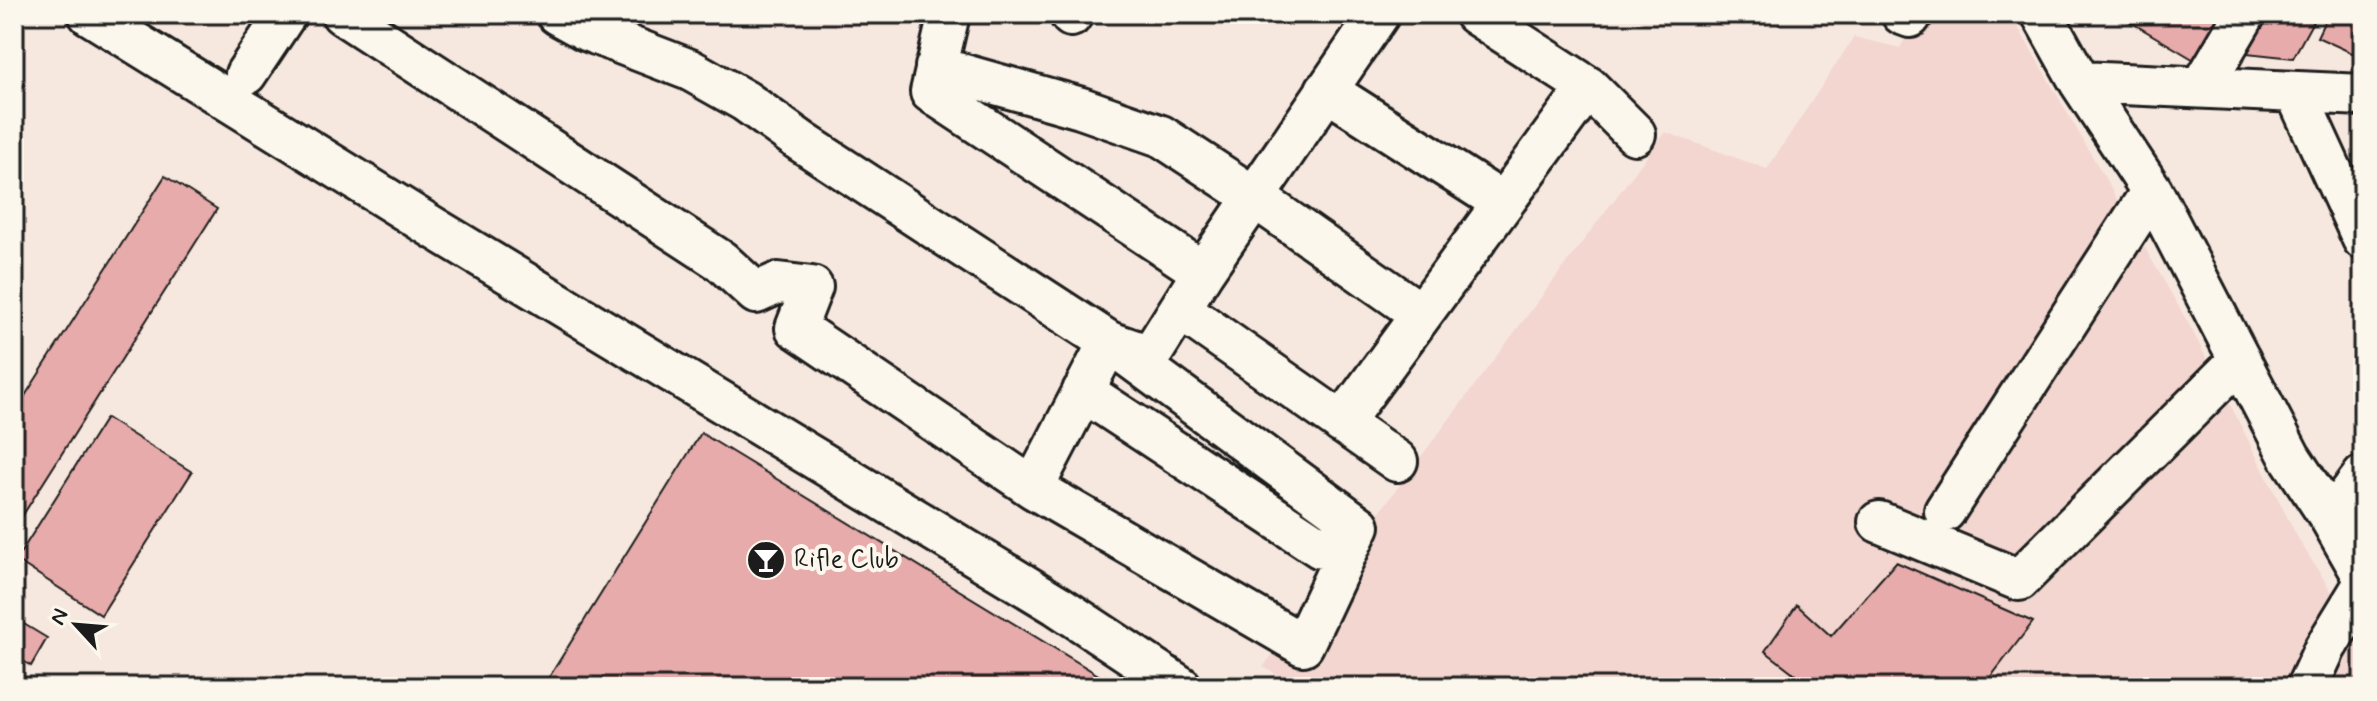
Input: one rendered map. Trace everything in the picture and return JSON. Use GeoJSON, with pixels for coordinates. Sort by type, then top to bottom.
{"type":"FeatureCollection","features":[{"type":"Feature","properties":{"kind":"street"},"geometry":{"type":"LineString","coordinates":[[89,14],[434,228],[1057,605],[1181,687]]}},
{"type":"Feature","properties":{"kind":"street"},"geometry":{"type":"LineString","coordinates":[[246,74],[286,14]]}},
{"type":"Feature","properties":{"kind":"street"},"geometry":{"type":"LineString","coordinates":[[342,14],[721,261],[756,293],[778,283],[812,287],[796,328],[1033,488],[1303,645],[1359,526]]}},
{"type":"Feature","properties":{"kind":"street"},"geometry":{"type":"LineString","coordinates":[[557,14],[586,30],[690,70],[745,101],[802,142],[1109,342],[1359,526]]}},
{"type":"Feature","properties":{"kind":"street"},"geometry":{"type":"LineString","coordinates":[[949,14],[931,92],[1203,272]]}},
{"type":"Feature","properties":{"kind":"street"},"geometry":{"type":"LineString","coordinates":[[1109,342],[1150,356],[1203,272],[1379,14]]}},
{"type":"Feature","properties":{"kind":"street"},"geometry":{"type":"LineString","coordinates":[[1475,14],[1588,87],[1635,134]]}},
{"type":"Feature","properties":{"kind":"street"},"geometry":{"type":"LineString","coordinates":[[1902,14],[1910,17],[1912,14]]}},
{"type":"Feature","properties":{"kind":"street"},"geometry":{"type":"LineString","coordinates":[[2042,14],[2080,82],[2152,191],[2290,457],[2363,575]]}},
{"type":"Feature","properties":{"kind":"street"},"geometry":{"type":"LineString","coordinates":[[2202,87],[2245,14]]}},
{"type":"Feature","properties":{"kind":"street"},"geometry":{"type":"LineString","coordinates":[[936,67],[1081,108],[1161,136],[1421,314]]}},
{"type":"Feature","properties":{"kind":"street"},"geometry":{"type":"LineString","coordinates":[[2080,82],[2363,95]]}},
{"type":"Feature","properties":{"kind":"street"},"geometry":{"type":"LineString","coordinates":[[1342,423],[1588,87]]}},
{"type":"Feature","properties":{"kind":"street"},"geometry":{"type":"LineString","coordinates":[[1326,90],[1503,203]]}},
{"type":"Feature","properties":{"kind":"street"},"geometry":{"type":"LineString","coordinates":[[2296,93],[2363,239]]}},
{"type":"Feature","properties":{"kind":"street"},"geometry":{"type":"LineString","coordinates":[[1945,511],[2152,191]]}},
{"type":"Feature","properties":{"kind":"street"},"geometry":{"type":"LineString","coordinates":[[1180,309],[1397,461]]}},
{"type":"Feature","properties":{"kind":"street"},"geometry":{"type":"LineString","coordinates":[[1033,488],[1109,342]]}},
{"type":"Feature","properties":{"kind":"street"},"geometry":{"type":"LineString","coordinates":[[1879,522],[2019,580],[2240,360]]}},
{"type":"Feature","properties":{"kind":"street"},"geometry":{"type":"LineString","coordinates":[[1083,391],[1321,548],[1359,526]]}},
{"type":"Feature","properties":{"kind":"street"},"geometry":{"type":"LineString","coordinates":[[2331,519],[2363,476]]}},
{"type":"Feature","properties":{"kind":"street"},"geometry":{"type":"LineString","coordinates":[[2307,687],[2325,648],[2363,586]]}},
{"type":"Feature","properties":{"kind":"shaded area"},"geometry":{"type":"Polygon","coordinates":[[[1920,14],[2011,15],[2191,328],[2299,540],[2363,642],[2363,687],[1301,687],[1263,667],[1665,132],[1767,169],[1854,37],[1900,48],[1920,14]]]}},
{"type":"Feature","properties":{"kind":"building"},"geometry":{"type":"Polygon","coordinates":[[[2117,14],[2231,14],[2201,64],[2117,14]]]}},
{"type":"Feature","properties":{"kind":"building"},"geometry":{"type":"Polygon","coordinates":[[[2258,14],[2317,14],[2293,58],[2237,52],[2258,14]]]}},
{"type":"Feature","properties":{"kind":"building"},"geometry":{"type":"Polygon","coordinates":[[[2328,14],[2363,14],[2363,58],[2317,37],[2328,14]]]}},
{"type":"Feature","properties":{"kind":"building"},"geometry":{"type":"Polygon","coordinates":[[[165,176],[217,209],[14,529],[14,413],[165,176]]]}},
{"type":"Feature","properties":{"kind":"building"},"geometry":{"type":"Polygon","coordinates":[[[106,418],[192,472],[101,615],[16,560],[106,418]]]}},
{"type":"Feature","properties":{"kind":"building","name":"Rifle Club"},"geometry":{"type":"Polygon","coordinates":[[[701,433],[1118,687],[543,687],[701,433]]]}},
{"type":"Feature","properties":{"kind":"building"},"geometry":{"type":"Polygon","coordinates":[[[1896,562],[2033,622],[1983,687],[1794,687],[1800,678],[1765,651],[1797,605],[1831,636],[1896,562]]]}},
{"type":"Feature","properties":{"kind":"building"},"geometry":{"type":"Polygon","coordinates":[[[14,618],[47,638],[31,666],[14,655],[14,618]]]}},
{"type":"Feature","properties":{"kind":"place","name":"Rifle Club"},"geometry":{"type":"Point","coordinates":[766,560]}}]}
